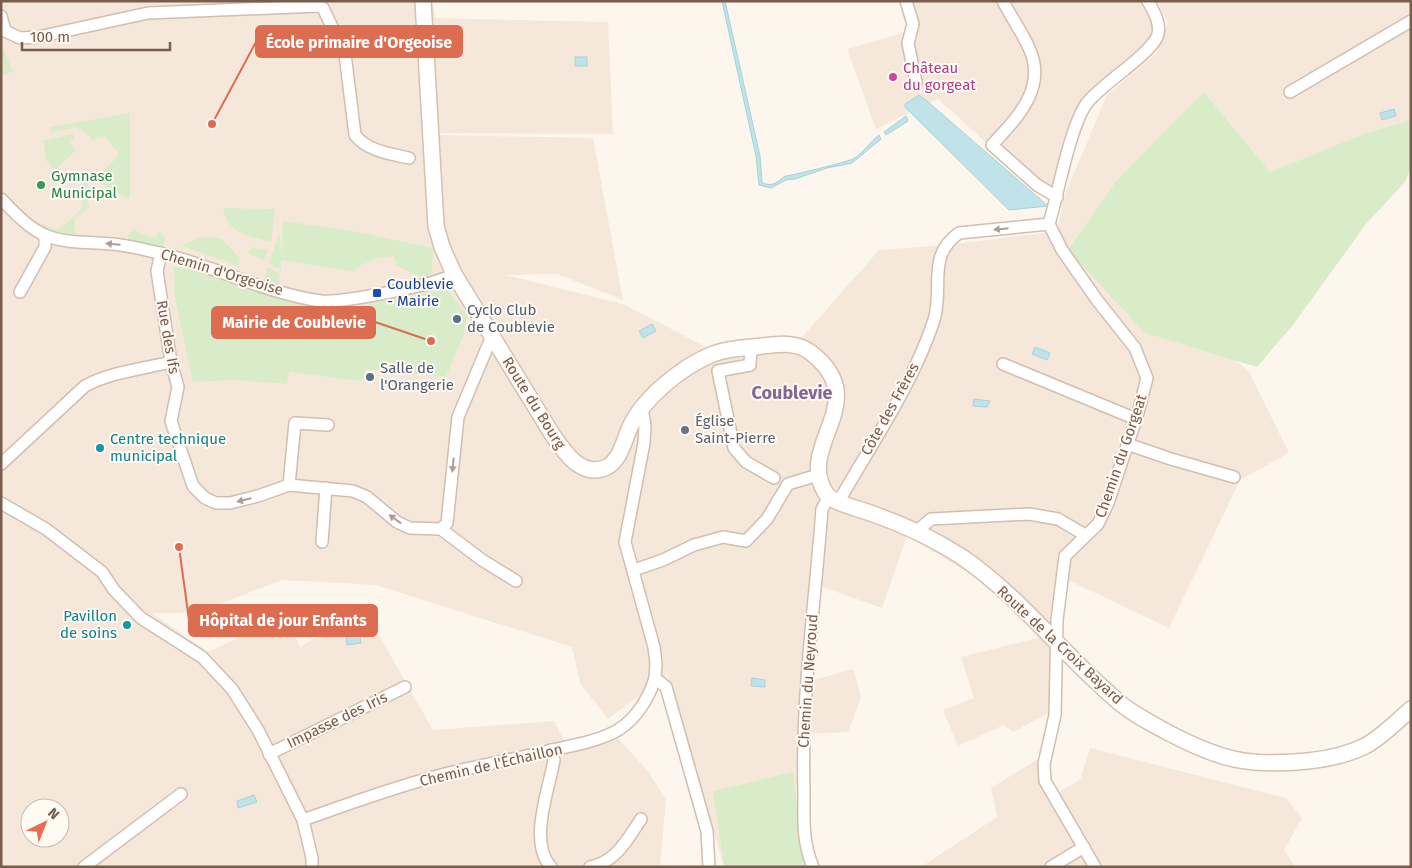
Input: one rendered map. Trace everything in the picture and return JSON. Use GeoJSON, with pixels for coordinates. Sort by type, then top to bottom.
{"type":"FeatureCollection","features":[{"type":"Feature","properties":{"kind":"main road","name":"Route du Bourg"},"geometry":{"type":"LineString","coordinates":[[419,1],[423,20],[427,73]]}},
{"type":"Feature","properties":{"kind":"main road","name":"Route du Bourg"},"geometry":{"type":"LineString","coordinates":[[423,1],[436,226],[442,247],[454,274],[562,448],[580,466],[597,470],[612,463],[642,408],[670,381],[702,359],[730,349],[782,344],[802,347],[812,353],[830,374],[836,386],[837,404],[821,452],[818,475]]}},
{"type":"Feature","properties":{"kind":"main road"},"geometry":{"type":"LineString","coordinates":[[818,475],[831,497]]}},
{"type":"Feature","properties":{"kind":"main road","name":"Route de la Croix Bayard"},"geometry":{"type":"LineString","coordinates":[[831,497],[917,531],[946,546],[980,570],[1019,604],[1056,643],[1115,699],[1137,715],[1210,754],[1246,763],[1274,765],[1322,759],[1348,753],[1376,739],[1411,709]]}},
{"type":"Feature","properties":{"kind":"street"},"geometry":{"type":"LineString","coordinates":[[906,1],[913,24],[908,43],[916,82]]}},
{"type":"Feature","properties":{"kind":"street"},"geometry":{"type":"LineString","coordinates":[[1003,1],[1033,57],[1034,81],[1027,103],[1019,116],[992,145],[1037,185],[1057,197]]}},
{"type":"Feature","properties":{"kind":"street"},"geometry":{"type":"LineString","coordinates":[[1049,224],[1081,111],[1096,93],[1150,46],[1157,36],[1158,19],[1148,1]]}},
{"type":"Feature","properties":{"kind":"street"},"geometry":{"type":"LineString","coordinates":[[1,16],[5,32],[20,38],[38,37],[147,7],[327,5],[345,54],[355,135],[359,141],[379,151],[409,158]]}},
{"type":"Feature","properties":{"kind":"street"},"geometry":{"type":"LineString","coordinates":[[1290,92],[1411,22]]}},
{"type":"Feature","properties":{"kind":"street","name":"Chemin d'Orgeoise"},"geometry":{"type":"LineString","coordinates":[[1,199],[26,222],[45,235],[77,242],[120,244],[161,253],[258,284],[321,301],[340,301],[358,298],[436,282],[454,274]]}},
{"type":"Feature","properties":{"kind":"street","name":"Côte des Frères"},"geometry":{"type":"LineString","coordinates":[[831,497],[913,373],[935,318],[937,274],[942,250],[948,241],[959,233],[1049,224]]}},
{"type":"Feature","properties":{"kind":"street","name":"Chemin du Gorgeat"},"geometry":{"type":"LineString","coordinates":[[1049,224],[1062,250],[1135,348],[1147,378],[1136,419],[1108,503],[1098,524],[1065,556],[1056,643],[1055,715],[1044,764],[1045,781],[1095,867]]}},
{"type":"Feature","properties":{"kind":"street"},"geometry":{"type":"LineString","coordinates":[[20,292],[45,247],[45,235]]}},
{"type":"Feature","properties":{"kind":"street","name":"Rue des Ifs"},"geometry":{"type":"LineString","coordinates":[[161,253],[157,271],[171,362],[178,387],[171,421],[193,486],[205,498],[216,503],[230,504],[289,485]]}},
{"type":"Feature","properties":{"kind":"street"},"geometry":{"type":"LineString","coordinates":[[441,529],[446,523],[458,417],[492,336]]}},
{"type":"Feature","properties":{"kind":"street"},"geometry":{"type":"LineString","coordinates":[[751,347],[750,365],[718,371],[734,448],[746,462],[774,478]]}},
{"type":"Feature","properties":{"kind":"street"},"geometry":{"type":"LineString","coordinates":[[1,464],[85,386],[96,380],[171,362]]}},
{"type":"Feature","properties":{"kind":"street"},"geometry":{"type":"LineString","coordinates":[[1004,364],[1136,419]]}},
{"type":"Feature","properties":{"kind":"street"},"geometry":{"type":"LineString","coordinates":[[642,408],[645,426],[644,443],[625,542],[654,647],[656,664],[654,678],[666,687],[707,832],[709,867]]}},
{"type":"Feature","properties":{"kind":"street"},"geometry":{"type":"LineString","coordinates":[[328,426],[295,423],[289,485],[353,491],[367,497],[397,522],[410,528],[441,529],[457,543],[516,581]]}},
{"type":"Feature","properties":{"kind":"street"},"geometry":{"type":"LineString","coordinates":[[1127,444],[1180,462],[1234,477]]}},
{"type":"Feature","properties":{"kind":"street"},"geometry":{"type":"LineString","coordinates":[[634,570],[663,560],[694,545],[723,537],[746,541],[767,519],[788,484],[818,475]]}},
{"type":"Feature","properties":{"kind":"street"},"geometry":{"type":"LineString","coordinates":[[322,542],[326,488]]}},
{"type":"Feature","properties":{"kind":"street","name":"Chemin du Neyroud"},"geometry":{"type":"LineString","coordinates":[[813,867],[805,849],[803,752],[806,685],[822,509],[831,497]]}},
{"type":"Feature","properties":{"kind":"street"},"geometry":{"type":"LineString","coordinates":[[1,503],[33,520],[102,572],[114,590],[141,618],[202,657],[240,701],[258,730],[303,820],[312,858],[312,867]]}},
{"type":"Feature","properties":{"kind":"street"},"geometry":{"type":"LineString","coordinates":[[917,531],[931,519],[1029,514],[1058,519],[1085,535]]}},
{"type":"Feature","properties":{"kind":"street","name":"Chemin de l'Échaillon"},"geometry":{"type":"LineString","coordinates":[[303,820],[371,796],[440,775],[596,739],[618,730],[636,713],[650,691],[654,678]]}},
{"type":"Feature","properties":{"kind":"street","name":"Impasse des Iris"},"geometry":{"type":"LineString","coordinates":[[269,754],[405,687]]}},
{"type":"Feature","properties":{"kind":"street"},"geometry":{"type":"LineString","coordinates":[[551,750],[554,760],[539,834],[546,861],[551,867]]}},
{"type":"Feature","properties":{"kind":"street"},"geometry":{"type":"LineString","coordinates":[[84,867],[181,794]]}},
{"type":"Feature","properties":{"kind":"street"},"geometry":{"type":"LineString","coordinates":[[590,867],[610,860],[623,846],[641,820]]}},
{"type":"Feature","properties":{"kind":"street"},"geometry":{"type":"LineString","coordinates":[[1051,867],[1084,847]]}},
{"type":"Feature","properties":{"kind":"shaded area"},"geometry":{"type":"Polygon","coordinates":[[[1,1],[433,1],[435,18],[608,22],[613,134],[438,133],[438,135],[593,138],[623,300],[557,274],[506,275],[623,304],[706,347],[802,337],[879,250],[946,245],[1058,231],[1063,199],[1107,95],[1157,53],[1168,22],[1157,1],[1411,1],[1411,120],[1366,133],[1270,172],[1204,92],[1145,333],[1235,359],[1249,372],[1289,453],[1240,480],[1169,628],[1068,580],[1051,712],[1013,732],[1004,725],[958,746],[943,710],[974,698],[961,657],[1041,637],[979,579],[907,536],[882,608],[820,586],[809,681],[854,669],[861,698],[848,732],[807,734],[812,849],[820,867],[724,867],[667,674],[608,719],[580,683],[572,647],[376,585],[282,580],[196,613],[152,613],[208,652],[285,616],[300,647],[364,609],[433,730],[554,721],[569,750],[616,736],[648,771],[666,800],[660,867],[1,867],[1,1]]]}},
{"type":"Feature","properties":{"kind":"shaded area"},"geometry":{"type":"Polygon","coordinates":[[[902,1],[1142,1],[1155,24],[1145,45],[1073,112],[1048,199],[938,99],[876,129],[847,49],[910,31],[902,1]]]}},
{"type":"Feature","properties":{"kind":"shaded area"},"geometry":{"type":"Polygon","coordinates":[[[1090,748],[1286,798],[1302,818],[1284,850],[1296,867],[921,867],[997,817],[991,788],[1044,755],[1056,794],[1080,780],[1090,748]]]}},
{"type":"Feature","properties":{"kind":"green space"},"geometry":{"type":"Polygon","coordinates":[[[1,44],[13,71],[1,76],[1,44]]]}},
{"type":"Feature","properties":{"kind":"green space"},"geometry":{"type":"Polygon","coordinates":[[[1204,92],[1270,172],[1366,133],[1411,120],[1411,167],[1405,182],[1366,224],[1293,325],[1257,367],[1145,333],[1068,250],[1117,180],[1204,92]]]}},
{"type":"Feature","properties":{"kind":"green space"},"geometry":{"type":"Polygon","coordinates":[[[130,113],[130,196],[128,199],[93,179],[118,157],[118,152],[105,137],[98,136],[93,141],[85,132],[76,127],[52,132],[50,127],[130,113]]]}},
{"type":"Feature","properties":{"kind":"green space"},"geometry":{"type":"Polygon","coordinates":[[[72,134],[75,137],[70,142],[76,150],[55,170],[47,162],[43,141],[72,134]]]}},
{"type":"Feature","properties":{"kind":"green space"},"geometry":{"type":"Polygon","coordinates":[[[87,179],[89,195],[78,196],[74,192],[87,179]]]}},
{"type":"Feature","properties":{"kind":"green space"},"geometry":{"type":"Polygon","coordinates":[[[88,199],[89,208],[75,217],[75,234],[51,232],[35,224],[37,222],[57,230],[74,217],[83,206],[81,200],[88,199]]]}},
{"type":"Feature","properties":{"kind":"green space"},"geometry":{"type":"Polygon","coordinates":[[[223,208],[275,209],[271,242],[234,229],[225,217],[223,208]]]}},
{"type":"Feature","properties":{"kind":"green space"},"geometry":{"type":"Polygon","coordinates":[[[283,221],[352,231],[433,248],[432,274],[423,278],[397,266],[394,256],[378,258],[357,267],[355,272],[281,260],[281,270],[269,264],[279,233],[282,255],[283,221]]]}},
{"type":"Feature","properties":{"kind":"green space"},"geometry":{"type":"Polygon","coordinates":[[[135,230],[155,239],[158,232],[161,233],[165,238],[163,246],[160,248],[129,241],[128,236],[135,230]]]}},
{"type":"Feature","properties":{"kind":"green space"},"geometry":{"type":"Polygon","coordinates":[[[199,238],[222,239],[240,259],[239,266],[182,246],[199,238]]]}},
{"type":"Feature","properties":{"kind":"green space"},"geometry":{"type":"Polygon","coordinates":[[[252,247],[268,250],[264,261],[248,253],[252,247]]]}},
{"type":"Feature","properties":{"kind":"green space"},"geometry":{"type":"Polygon","coordinates":[[[174,267],[197,269],[340,310],[446,289],[467,315],[464,334],[446,377],[366,369],[361,381],[289,372],[287,384],[235,380],[193,382],[175,299],[174,267]]]}},
{"type":"Feature","properties":{"kind":"green space"},"geometry":{"type":"Polygon","coordinates":[[[268,267],[280,274],[279,287],[263,282],[268,267]]]}},
{"type":"Feature","properties":{"kind":"green space"},"geometry":{"type":"Polygon","coordinates":[[[793,772],[802,850],[810,867],[724,867],[713,791],[793,772]]]}},
{"type":"Feature","properties":{"kind":"water"},"geometry":{"type":"Polygon","coordinates":[[[722,1],[725,1],[760,156],[762,182],[771,184],[785,176],[853,159],[879,135],[881,139],[852,163],[786,180],[771,188],[759,185],[756,156],[722,1]]]}},
{"type":"Feature","properties":{"kind":"water"},"geometry":{"type":"Polygon","coordinates":[[[575,57],[587,57],[587,66],[575,66],[575,57]]]}},
{"type":"Feature","properties":{"kind":"water"},"geometry":{"type":"Polygon","coordinates":[[[919,95],[1048,206],[1009,210],[905,107],[905,104],[919,95]]]}},
{"type":"Feature","properties":{"kind":"water"},"geometry":{"type":"Polygon","coordinates":[[[1394,109],[1396,116],[1382,120],[1380,113],[1394,109]]]}},
{"type":"Feature","properties":{"kind":"water"},"geometry":{"type":"Polygon","coordinates":[[[906,116],[908,121],[886,135],[884,132],[906,116]]]}},
{"type":"Feature","properties":{"kind":"water"},"geometry":{"type":"Polygon","coordinates":[[[652,324],[656,331],[643,338],[639,331],[652,324]]]}},
{"type":"Feature","properties":{"kind":"water"},"geometry":{"type":"Polygon","coordinates":[[[1035,347],[1050,353],[1047,360],[1032,354],[1035,347]]]}},
{"type":"Feature","properties":{"kind":"water"},"geometry":{"type":"Polygon","coordinates":[[[974,399],[990,401],[987,407],[973,406],[974,399]]]}},
{"type":"Feature","properties":{"kind":"water"},"geometry":{"type":"Polygon","coordinates":[[[360,636],[361,643],[347,645],[346,637],[360,636]]]}},
{"type":"Feature","properties":{"kind":"water"},"geometry":{"type":"Polygon","coordinates":[[[752,678],[765,680],[765,687],[751,686],[752,678]]]}},
{"type":"Feature","properties":{"kind":"water"},"geometry":{"type":"Polygon","coordinates":[[[254,795],[257,802],[238,808],[237,801],[254,795]]]}},
{"type":"Feature","properties":{"kind":"place","name":"Château du gorgeat"},"geometry":{"type":"Point","coordinates":[893,77]}},
{"type":"Feature","properties":{"kind":"place","name":"École primaire d'Orgeoise"},"geometry":{"type":"Point","coordinates":[212,124]}},
{"type":"Feature","properties":{"kind":"place","name":"Gymnase Municipal"},"geometry":{"type":"Point","coordinates":[41,185]}},
{"type":"Feature","properties":{"kind":"place","name":"Coublevie - Mairie"},"geometry":{"type":"Point","coordinates":[377,293]}},
{"type":"Feature","properties":{"kind":"place","name":"Cyclo Club de Coublevie"},"geometry":{"type":"Point","coordinates":[457,319]}},
{"type":"Feature","properties":{"kind":"place","name":"Mairie de Coublevie"},"geometry":{"type":"Point","coordinates":[431,341]}},
{"type":"Feature","properties":{"kind":"place","name":"Salle de l'Orangerie"},"geometry":{"type":"Point","coordinates":[370,377]}},
{"type":"Feature","properties":{"kind":"place","name":"Église Saint-Pierre"},"geometry":{"type":"Point","coordinates":[685,430]}},
{"type":"Feature","properties":{"kind":"place","name":"Centre technique municipal"},"geometry":{"type":"Point","coordinates":[100,448]}},
{"type":"Feature","properties":{"kind":"place","name":"Hôpital de jour Enfants"},"geometry":{"type":"Point","coordinates":[179,547]}},
{"type":"Feature","properties":{"kind":"place","name":"Pavillon de soins"},"geometry":{"type":"Point","coordinates":[127,625]}},
{"type":"Feature","properties":{"kind":"district","name":"Coublevie"},"geometry":{"type":"Point","coordinates":[792,393]}}]}
